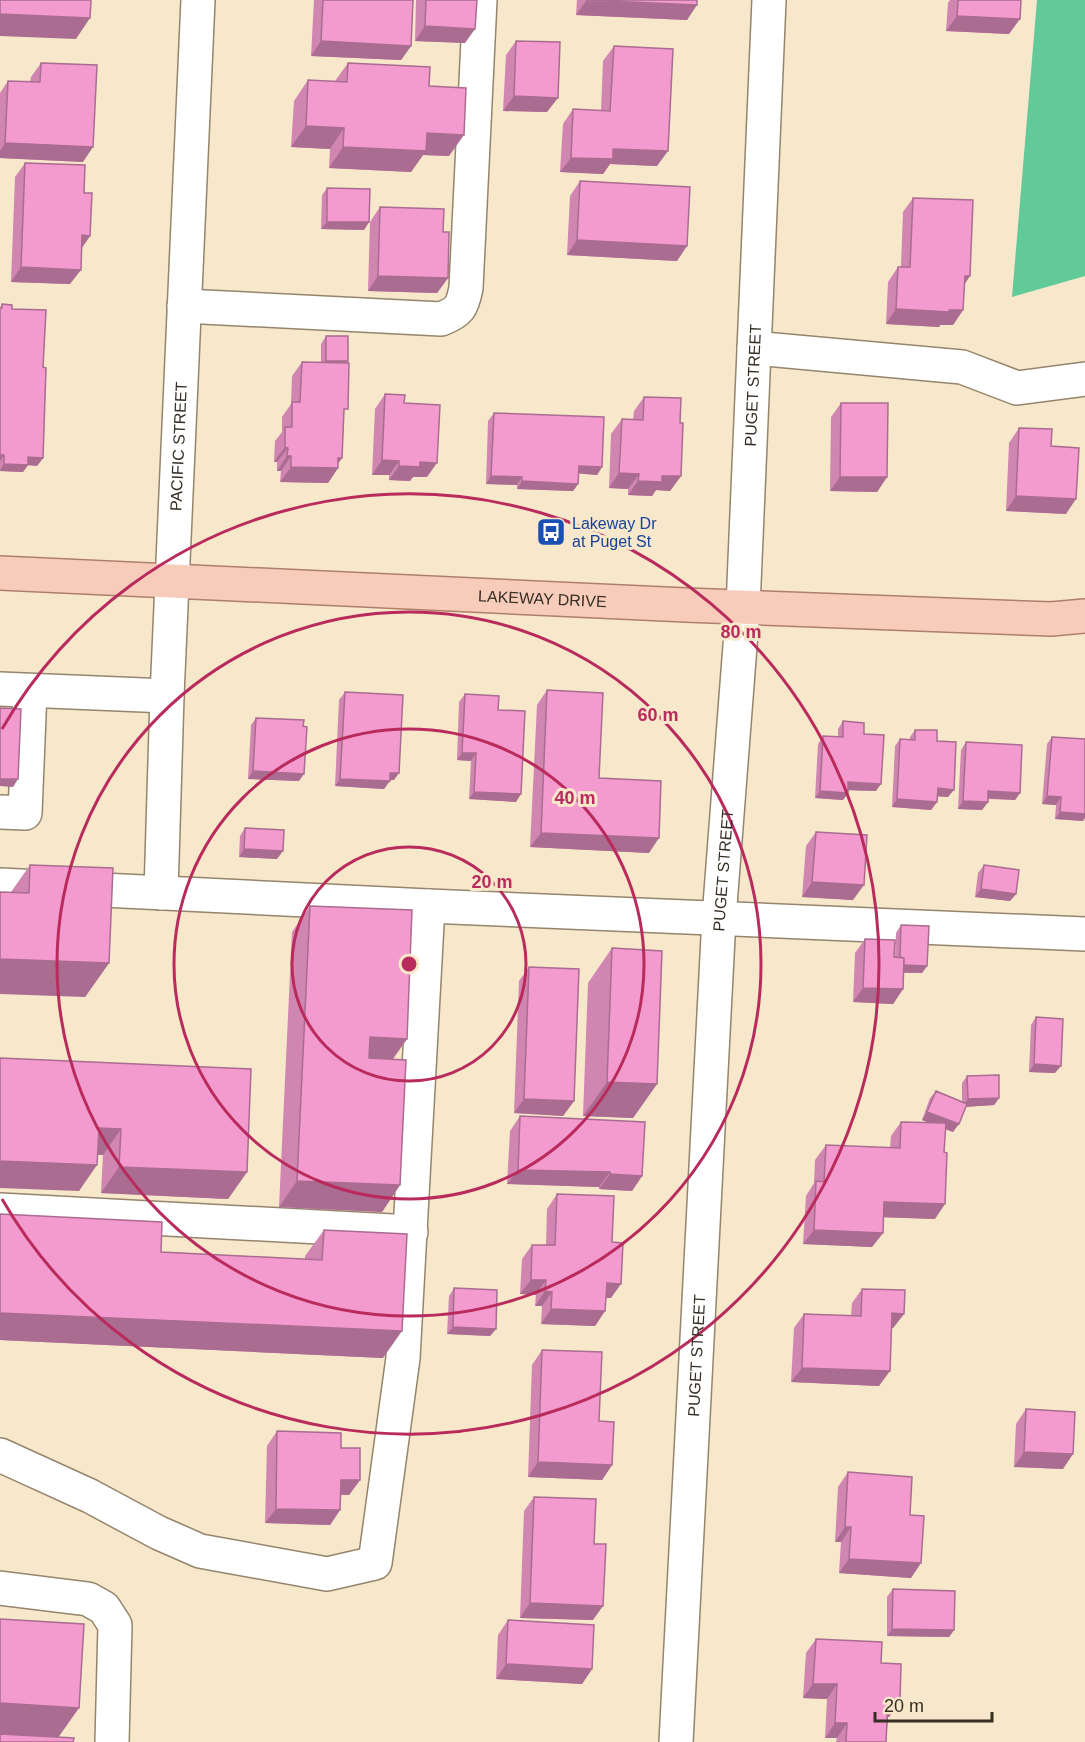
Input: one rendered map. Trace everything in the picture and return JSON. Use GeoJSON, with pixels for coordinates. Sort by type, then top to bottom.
{"type":"FeatureCollection","features":[{"type":"Feature","properties":{"kind":"main road","name":"LAKEWAY DRIVE"},"geometry":{"type":"LineString","coordinates":[[0,573],[743,607],[1051,619],[1085,616]]}},
{"type":"Feature","properties":{"kind":"street","name":"PACIFIC STREET"},"geometry":{"type":"LineString","coordinates":[[161,892],[167,696],[198,0]]}},
{"type":"Feature","properties":{"kind":"street"},"geometry":{"type":"LineString","coordinates":[[184,306],[441,319],[454,314],[463,304],[466,288],[480,0]]}},
{"type":"Feature","properties":{"kind":"street","name":"PUGET STREET"},"geometry":{"type":"LineString","coordinates":[[676,1742],[719,918],[743,607],[769,0]]}},
{"type":"Feature","properties":{"kind":"street"},"geometry":{"type":"LineString","coordinates":[[754,348],[962,366],[1017,388],[1085,379]]}},
{"type":"Feature","properties":{"kind":"street"},"geometry":{"type":"LineString","coordinates":[[0,812],[25,813],[15,690],[167,696]]}},
{"type":"Feature","properties":{"kind":"street"},"geometry":{"type":"LineString","coordinates":[[0,885],[1085,934]]}},
{"type":"Feature","properties":{"kind":"street"},"geometry":{"type":"LineString","coordinates":[[0,1455],[90,1496],[159,1533],[200,1551],[327,1575],[375,1563],[403,1358],[428,906]]}},
{"type":"Feature","properties":{"kind":"street"},"geometry":{"type":"LineString","coordinates":[[0,1210],[411,1232]]}},
{"type":"Feature","properties":{"kind":"street"},"geometry":{"type":"LineString","coordinates":[[0,1588],[88,1599],[104,1608],[115,1625],[112,1742]]}},
{"type":"Feature","properties":{"kind":"green space"},"geometry":{"type":"Polygon","coordinates":[[[1037,0],[1085,0],[1085,276],[1012,297],[1037,0]]]}},
{"type":"Feature","properties":{"kind":"building"},"geometry":{"type":"Polygon","coordinates":[[[0,0],[91,0],[90,18],[0,14],[0,0]]]}},
{"type":"Feature","properties":{"kind":"building"},"geometry":{"type":"Polygon","coordinates":[[[323,0],[413,0],[411,46],[321,41],[323,0]]]}},
{"type":"Feature","properties":{"kind":"building"},"geometry":{"type":"Polygon","coordinates":[[[426,0],[477,0],[475,29],[425,26],[426,0]]]}},
{"type":"Feature","properties":{"kind":"building"},"geometry":{"type":"Polygon","coordinates":[[[586,0],[697,0],[697,5],[586,0]]]}},
{"type":"Feature","properties":{"kind":"building"},"geometry":{"type":"Polygon","coordinates":[[[958,0],[1021,0],[1020,19],[957,16],[958,0]]]}},
{"type":"Feature","properties":{"kind":"building"},"geometry":{"type":"Polygon","coordinates":[[[516,41],[560,42],[558,98],[514,96],[516,41]]]}},
{"type":"Feature","properties":{"kind":"building"},"geometry":{"type":"Polygon","coordinates":[[[614,46],[673,49],[668,151],[613,149],[613,159],[571,158],[573,109],[610,111],[614,46]]]}},
{"type":"Feature","properties":{"kind":"building"},"geometry":{"type":"Polygon","coordinates":[[[41,63],[97,65],[93,147],[5,143],[8,81],[40,82],[41,63]]]}},
{"type":"Feature","properties":{"kind":"building"},"geometry":{"type":"Polygon","coordinates":[[[348,63],[430,67],[429,86],[466,88],[464,135],[427,133],[426,151],[343,147],[344,128],[306,126],[308,80],[347,82],[348,63]]]}},
{"type":"Feature","properties":{"kind":"building"},"geometry":{"type":"Polygon","coordinates":[[[25,163],[85,165],[84,193],[92,193],[90,236],[82,235],[81,270],[21,267],[25,163]]]}},
{"type":"Feature","properties":{"kind":"building"},"geometry":{"type":"Polygon","coordinates":[[[580,181],[690,187],[687,246],[577,240],[580,181]]]}},
{"type":"Feature","properties":{"kind":"building"},"geometry":{"type":"Polygon","coordinates":[[[327,188],[370,189],[369,222],[327,222],[327,188]]]}},
{"type":"Feature","properties":{"kind":"building"},"geometry":{"type":"Polygon","coordinates":[[[913,198],[973,200],[970,276],[965,276],[963,310],[949,310],[949,312],[896,309],[898,267],[910,267],[913,198]]]}},
{"type":"Feature","properties":{"kind":"building"},"geometry":{"type":"Polygon","coordinates":[[[380,207],[444,209],[443,232],[449,232],[448,278],[378,276],[380,207]]]}},
{"type":"Feature","properties":{"kind":"building"},"geometry":{"type":"Polygon","coordinates":[[[2,304],[12,305],[12,309],[46,310],[43,367],[46,368],[43,458],[28,457],[28,465],[4,464],[4,455],[0,455],[0,308],[2,304]]]}},
{"type":"Feature","properties":{"kind":"building"},"geometry":{"type":"Polygon","coordinates":[[[326,336],[348,336],[348,361],[326,361],[326,336]]]}},
{"type":"Feature","properties":{"kind":"building"},"geometry":{"type":"Polygon","coordinates":[[[302,362],[349,363],[348,409],[344,409],[342,458],[338,458],[338,468],[291,467],[291,456],[287,456],[285,427],[292,427],[292,402],[300,402],[302,362]]]}},
{"type":"Feature","properties":{"kind":"building"},"geometry":{"type":"Polygon","coordinates":[[[385,394],[405,395],[404,403],[440,405],[437,463],[420,462],[420,467],[399,466],[399,461],[382,460],[385,394]]]}},
{"type":"Feature","properties":{"kind":"building"},"geometry":{"type":"Polygon","coordinates":[[[644,397],[681,398],[680,423],[683,423],[681,476],[662,476],[662,482],[638,481],[639,474],[619,473],[622,419],[643,420],[644,397]]]}},
{"type":"Feature","properties":{"kind":"building"},"geometry":{"type":"Polygon","coordinates":[[[841,403],[888,403],[887,477],[840,477],[841,403]]]}},
{"type":"Feature","properties":{"kind":"building"},"geometry":{"type":"Polygon","coordinates":[[[494,413],[604,417],[602,467],[579,466],[578,484],[522,481],[522,477],[491,476],[494,413]]]}},
{"type":"Feature","properties":{"kind":"building"},"geometry":{"type":"Polygon","coordinates":[[[1019,428],[1052,429],[1051,446],[1079,448],[1076,499],[1016,496],[1019,428]]]}},
{"type":"Feature","properties":{"kind":"building"},"geometry":{"type":"Polygon","coordinates":[[[547,690],[603,693],[599,778],[661,781],[659,838],[541,833],[547,690]]]}},
{"type":"Feature","properties":{"kind":"building"},"geometry":{"type":"Polygon","coordinates":[[[345,692],[403,695],[399,773],[390,773],[390,781],[340,779],[345,692]]]}},
{"type":"Feature","properties":{"kind":"building"},"geometry":{"type":"Polygon","coordinates":[[[465,694],[499,696],[498,710],[525,711],[521,794],[474,792],[476,753],[462,753],[465,694]]]}},
{"type":"Feature","properties":{"kind":"building"},"geometry":{"type":"Polygon","coordinates":[[[0,708],[21,709],[18,779],[0,779],[0,708]]]}},
{"type":"Feature","properties":{"kind":"building"},"geometry":{"type":"Polygon","coordinates":[[[256,718],[304,720],[303,726],[307,727],[304,774],[253,771],[256,718]]]}},
{"type":"Feature","properties":{"kind":"building"},"geometry":{"type":"Polygon","coordinates":[[[843,721],[864,723],[864,734],[884,735],[881,784],[848,782],[848,793],[820,791],[823,736],[843,737],[843,721]]]}},
{"type":"Feature","properties":{"kind":"building"},"geometry":{"type":"Polygon","coordinates":[[[915,730],[937,730],[937,741],[956,742],[954,790],[938,788],[937,802],[897,799],[900,739],[915,740],[915,730]]]}},
{"type":"Feature","properties":{"kind":"building"},"geometry":{"type":"Polygon","coordinates":[[[1052,737],[1085,739],[1085,814],[1060,812],[1061,797],[1047,796],[1052,737]]]}},
{"type":"Feature","properties":{"kind":"building"},"geometry":{"type":"Polygon","coordinates":[[[966,742],[1022,745],[1020,793],[988,791],[988,802],[963,801],[966,742]]]}},
{"type":"Feature","properties":{"kind":"building"},"geometry":{"type":"Polygon","coordinates":[[[245,828],[284,830],[283,851],[244,849],[245,828]]]}},
{"type":"Feature","properties":{"kind":"building"},"geometry":{"type":"Polygon","coordinates":[[[816,832],[867,835],[864,885],[812,882],[816,832]]]}},
{"type":"Feature","properties":{"kind":"building"},"geometry":{"type":"Polygon","coordinates":[[[30,865],[113,868],[109,963],[0,959],[0,892],[29,893],[30,865]]]}},
{"type":"Feature","properties":{"kind":"building"},"geometry":{"type":"Polygon","coordinates":[[[984,865],[1019,870],[1016,894],[981,889],[984,865]]]}},
{"type":"Feature","properties":{"kind":"building"},"geometry":{"type":"Polygon","coordinates":[[[310,906],[412,910],[407,1039],[370,1037],[369,1058],[406,1060],[400,1185],[297,1181],[310,906]]]}},
{"type":"Feature","properties":{"kind":"building"},"geometry":{"type":"Polygon","coordinates":[[[901,925],[929,926],[927,966],[904,965],[904,958],[900,957],[901,925]]]}},
{"type":"Feature","properties":{"kind":"building"},"geometry":{"type":"Polygon","coordinates":[[[865,939],[895,940],[894,957],[904,958],[903,989],[863,988],[865,939]]]}},
{"type":"Feature","properties":{"kind":"building"},"geometry":{"type":"Polygon","coordinates":[[[612,948],[662,951],[657,1084],[607,1082],[612,948]]]}},
{"type":"Feature","properties":{"kind":"building"},"geometry":{"type":"Polygon","coordinates":[[[529,967],[579,969],[574,1101],[524,1099],[529,967]]]}},
{"type":"Feature","properties":{"kind":"building"},"geometry":{"type":"Polygon","coordinates":[[[1036,1017],[1063,1019],[1061,1066],[1034,1064],[1036,1017]]]}},
{"type":"Feature","properties":{"kind":"building"},"geometry":{"type":"Polygon","coordinates":[[[0,1058],[251,1069],[247,1172],[119,1167],[121,1129],[99,1128],[97,1165],[0,1161],[0,1058]]]}},
{"type":"Feature","properties":{"kind":"building"},"geometry":{"type":"Polygon","coordinates":[[[999,1075],[999,1098],[968,1099],[967,1076],[999,1075]]]}},
{"type":"Feature","properties":{"kind":"building"},"geometry":{"type":"Polygon","coordinates":[[[936,1091],[967,1104],[959,1124],[927,1112],[936,1091]]]}},
{"type":"Feature","properties":{"kind":"building"},"geometry":{"type":"Polygon","coordinates":[[[520,1116],[645,1122],[642,1176],[610,1174],[610,1172],[518,1170],[520,1116]]]}},
{"type":"Feature","properties":{"kind":"building"},"geometry":{"type":"Polygon","coordinates":[[[901,1122],[946,1123],[945,1204],[884,1202],[883,1233],[814,1230],[816,1181],[824,1182],[826,1145],[900,1148],[901,1122]]]}},
{"type":"Feature","properties":{"kind":"building"},"geometry":{"type":"Polygon","coordinates":[[[557,1194],[614,1196],[612,1242],[623,1243],[621,1284],[607,1283],[605,1311],[551,1309],[552,1292],[545,1291],[546,1280],[531,1280],[532,1245],[555,1245],[557,1194]]]}},
{"type":"Feature","properties":{"kind":"building"},"geometry":{"type":"Polygon","coordinates":[[[0,1214],[162,1222],[161,1252],[322,1260],[324,1230],[407,1234],[402,1331],[0,1313],[0,1214]]]}},
{"type":"Feature","properties":{"kind":"building"},"geometry":{"type":"Polygon","coordinates":[[[454,1288],[497,1290],[496,1329],[453,1327],[454,1288]]]}},
{"type":"Feature","properties":{"kind":"building"},"geometry":{"type":"Polygon","coordinates":[[[862,1289],[905,1290],[904,1314],[892,1313],[890,1371],[802,1368],[804,1314],[861,1316],[862,1289]]]}},
{"type":"Feature","properties":{"kind":"building"},"geometry":{"type":"Polygon","coordinates":[[[542,1350],[602,1352],[599,1421],[614,1422],[612,1465],[538,1462],[542,1350]]]}},
{"type":"Feature","properties":{"kind":"building"},"geometry":{"type":"Polygon","coordinates":[[[1026,1409],[1075,1412],[1073,1454],[1024,1452],[1026,1409]]]}},
{"type":"Feature","properties":{"kind":"building"},"geometry":{"type":"Polygon","coordinates":[[[277,1431],[341,1433],[341,1448],[360,1448],[360,1480],[341,1480],[340,1510],[276,1509],[277,1431]]]}},
{"type":"Feature","properties":{"kind":"building"},"geometry":{"type":"Polygon","coordinates":[[[848,1472],[912,1477],[910,1515],[924,1516],[921,1563],[849,1559],[851,1527],[845,1527],[848,1472]]]}},
{"type":"Feature","properties":{"kind":"building"},"geometry":{"type":"Polygon","coordinates":[[[534,1497],[596,1499],[594,1544],[606,1544],[603,1606],[530,1603],[534,1497]]]}},
{"type":"Feature","properties":{"kind":"building"},"geometry":{"type":"Polygon","coordinates":[[[893,1589],[955,1591],[954,1630],[892,1629],[893,1589]]]}},
{"type":"Feature","properties":{"kind":"building"},"geometry":{"type":"Polygon","coordinates":[[[0,1619],[84,1624],[79,1708],[0,1703],[0,1619]]]}},
{"type":"Feature","properties":{"kind":"building"},"geometry":{"type":"Polygon","coordinates":[[[508,1620],[594,1625],[592,1669],[506,1664],[508,1620]]]}},
{"type":"Feature","properties":{"kind":"building"},"geometry":{"type":"Polygon","coordinates":[[[816,1639],[882,1642],[881,1663],[901,1664],[900,1702],[888,1701],[886,1742],[846,1742],[847,1723],[835,1723],[837,1684],[813,1684],[816,1639]]]}},
{"type":"Feature","properties":{"kind":"building"},"geometry":{"type":"Polygon","coordinates":[[[0,1734],[74,1738],[73,1742],[0,1742],[0,1734]]]}},
{"type":"Feature","properties":{"kind":"place","name":"Lakeway Dr at Puget St"},"geometry":{"type":"Point","coordinates":[551,532]}}]}
